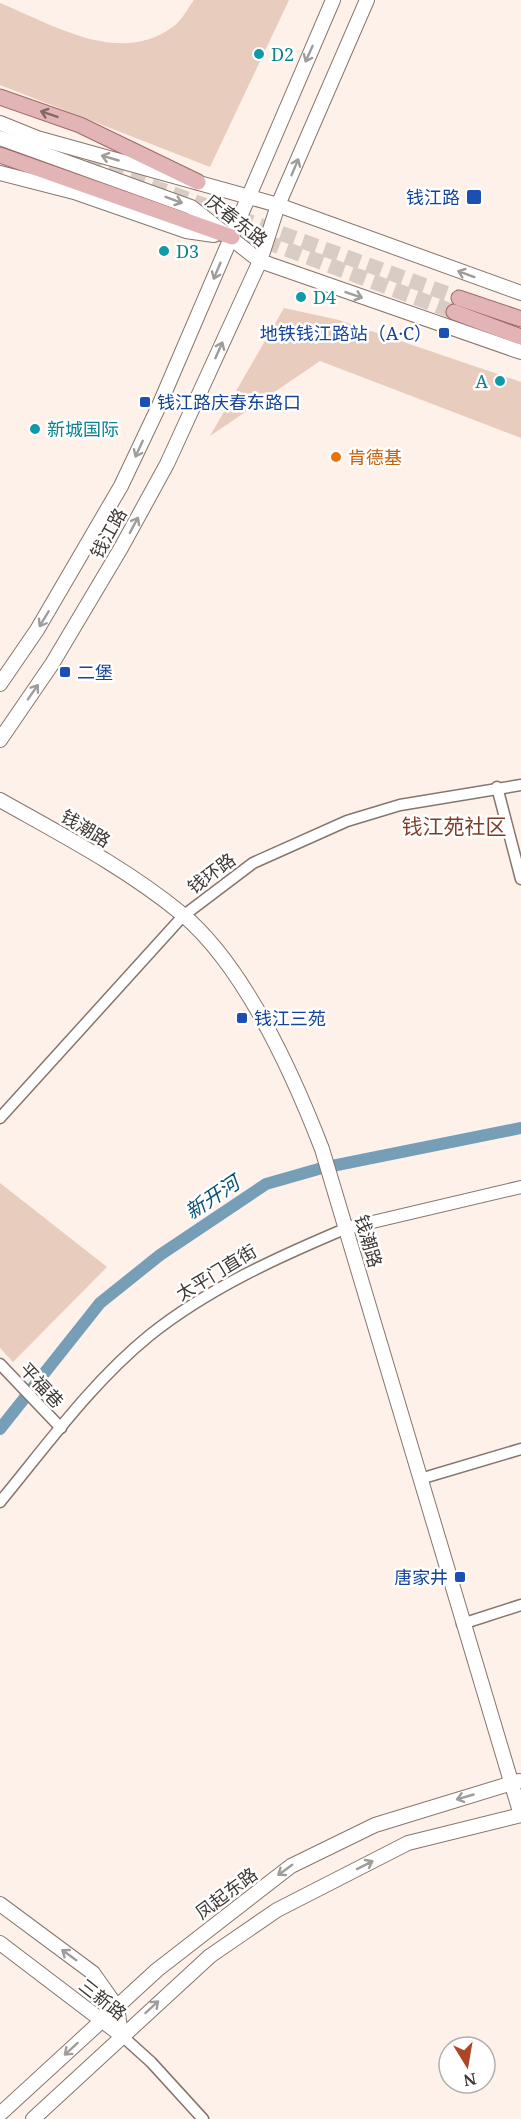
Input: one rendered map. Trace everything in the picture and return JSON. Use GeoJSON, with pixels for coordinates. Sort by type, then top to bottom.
{"type":"FeatureCollection","features":[{"type":"Feature","properties":{"kind":"main road","name":"钱江路"},"geometry":{"type":"LineString","coordinates":[[0,684],[37,630],[121,486],[232,237],[247,197],[333,0]]}},
{"type":"Feature","properties":{"kind":"main road","name":"钱江路"},"geometry":{"type":"LineString","coordinates":[[0,740],[52,664],[121,548],[167,464],[260,261],[278,205],[367,0]]}},
{"type":"Feature","properties":{"kind":"main road"},"geometry":{"type":"LineString","coordinates":[[0,97],[80,125],[198,182]]}},
{"type":"Feature","properties":{"kind":"main road","name":"庆春东路"},"geometry":{"type":"LineString","coordinates":[[0,123],[37,138],[278,205],[521,293]]}},
{"type":"Feature","properties":{"kind":"main road","name":"庆春东路"},"geometry":{"type":"LineString","coordinates":[[0,138],[191,207],[260,261],[521,352]]}},
{"type":"Feature","properties":{"kind":"main road"},"geometry":{"type":"LineString","coordinates":[[0,155],[232,237]]}},
{"type":"Feature","properties":{"kind":"main road"},"geometry":{"type":"LineString","coordinates":[[0,173],[74,192],[186,231],[232,237]]}},
{"type":"Feature","properties":{"kind":"main road"},"geometry":{"type":"LineString","coordinates":[[521,319],[456,305],[521,337]]}},
{"type":"Feature","properties":{"kind":"main road","name":"钱潮路"},"geometry":{"type":"LineString","coordinates":[[0,800],[79,843],[129,875],[183,916],[227,964],[264,1025],[305,1106],[322,1149],[462,1624],[517,1782],[521,1815]]}},
{"type":"Feature","properties":{"kind":"main road","name":"凤起东路"},"geometry":{"type":"LineString","coordinates":[[0,2114],[181,1950],[291,1866],[375,1825],[517,1782]]}},
{"type":"Feature","properties":{"kind":"main road"},"geometry":{"type":"LineString","coordinates":[[33,2119],[121,2035],[210,1956],[277,1910],[408,1843],[521,1815]]}},
{"type":"Feature","properties":{"kind":"main road","name":"三新路"},"geometry":{"type":"LineString","coordinates":[[0,1904],[93,1973],[117,2007],[121,2035]]}},
{"type":"Feature","properties":{"kind":"main road","name":"三新路"},"geometry":{"type":"LineString","coordinates":[[0,1943],[121,2035]]}},
{"type":"Feature","properties":{"kind":"street","name":"钱环路"},"geometry":{"type":"LineString","coordinates":[[0,1118],[183,916],[253,862],[300,840],[400,804],[521,784]]}},
{"type":"Feature","properties":{"kind":"street"},"geometry":{"type":"LineString","coordinates":[[497,787],[521,879]]}},
{"type":"Feature","properties":{"kind":"street","name":"太平门直街"},"geometry":{"type":"LineString","coordinates":[[0,1502],[91,1391],[150,1335],[210,1295],[270,1261],[347,1228],[521,1187]]}},
{"type":"Feature","properties":{"kind":"street","name":"平福巷"},"geometry":{"type":"LineString","coordinates":[[0,1364],[61,1428]]}},
{"type":"Feature","properties":{"kind":"street"},"geometry":{"type":"LineString","coordinates":[[420,1479],[521,1449]]}},
{"type":"Feature","properties":{"kind":"street"},"geometry":{"type":"LineString","coordinates":[[462,1624],[521,1605]]}},
{"type":"Feature","properties":{"kind":"street"},"geometry":{"type":"LineString","coordinates":[[121,2035],[151,2062],[202,2119]]}},
{"type":"Feature","properties":{"kind":"shaded area"},"geometry":{"type":"Polygon","coordinates":[[[194,0],[289,0],[210,167],[0,85],[0,3],[87,38],[109,43],[132,43],[153,38],[174,26],[194,0]]]}},
{"type":"Feature","properties":{"kind":"shaded area"},"geometry":{"type":"Polygon","coordinates":[[[284,308],[339,320],[521,382],[521,438],[320,361],[210,436],[284,308]]]}},
{"type":"Feature","properties":{"kind":"shaded area"},"geometry":{"type":"Polygon","coordinates":[[[0,1183],[107,1267],[13,1362],[0,1348],[0,1183]]]}},
{"type":"Feature","properties":{"kind":"waterway","name":"新开河"},"geometry":{"type":"LineString","coordinates":[[0,1429],[100,1303],[160,1255],[266,1184],[322,1168],[521,1128]]}},
{"type":"Feature","properties":{"kind":"tunnel"},"geometry":{"type":"LineString","coordinates":[[0,131],[459,298]]}},
{"type":"Feature","properties":{"kind":"tunnel"},"geometry":{"type":"LineString","coordinates":[[222,225],[454,312]]}},
{"type":"Feature","properties":{"kind":"place","name":"D2"},"geometry":{"type":"Point","coordinates":[259,54]}},
{"type":"Feature","properties":{"kind":"place","name":"钱江路"},"geometry":{"type":"Point","coordinates":[474,197]}},
{"type":"Feature","properties":{"kind":"place","name":"D3"},"geometry":{"type":"Point","coordinates":[164,251]}},
{"type":"Feature","properties":{"kind":"place","name":"D4"},"geometry":{"type":"Point","coordinates":[301,297]}},
{"type":"Feature","properties":{"kind":"place","name":"地铁钱江路站（A·C）"},"geometry":{"type":"Point","coordinates":[444,333]}},
{"type":"Feature","properties":{"kind":"place","name":"A"},"geometry":{"type":"Point","coordinates":[500,381]}},
{"type":"Feature","properties":{"kind":"place","name":"钱江路庆春东路口"},"geometry":{"type":"Point","coordinates":[145,402]}},
{"type":"Feature","properties":{"kind":"place","name":"新城国际"},"geometry":{"type":"Point","coordinates":[35,429]}},
{"type":"Feature","properties":{"kind":"place","name":"肯德基"},"geometry":{"type":"Point","coordinates":[336,457]}},
{"type":"Feature","properties":{"kind":"place","name":"二堡"},"geometry":{"type":"Point","coordinates":[65,672]}},
{"type":"Feature","properties":{"kind":"place","name":"钱江三苑"},"geometry":{"type":"Point","coordinates":[242,1018]}},
{"type":"Feature","properties":{"kind":"place","name":"唐家井"},"geometry":{"type":"Point","coordinates":[460,1577]}},
{"type":"Feature","properties":{"kind":"district","name":"钱江苑社区"},"geometry":{"type":"Point","coordinates":[454,826]}}]}
